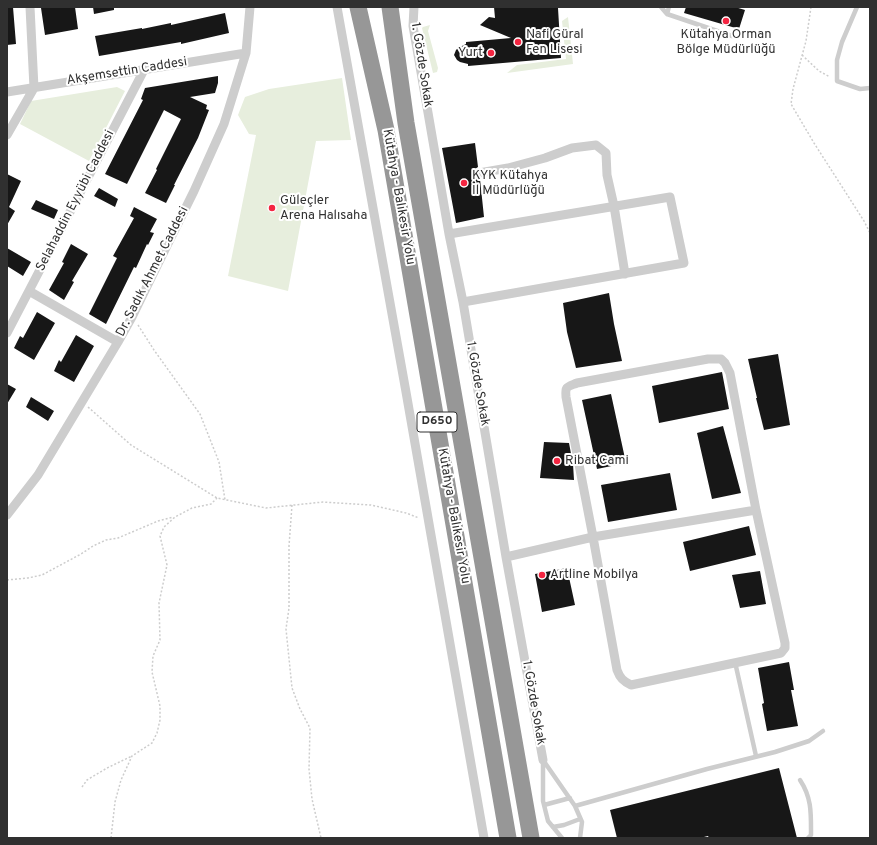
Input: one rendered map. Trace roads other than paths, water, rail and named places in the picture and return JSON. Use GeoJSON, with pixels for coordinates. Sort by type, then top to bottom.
{"type":"FeatureCollection","features":[{"type":"Feature","properties":{"kind":"highway","name":"Kütahya - Balıkesir Yolu"},"geometry":{"type":"LineString","coordinates":[[358,7],[386,130],[508,838]]}},
{"type":"Feature","properties":{"kind":"highway","name":"Kütahya - Balıkesir Yolu"},"geometry":{"type":"LineString","coordinates":[[390,7],[406,123],[531,838]]}},
{"type":"Feature","properties":{"kind":"street"},"geometry":{"type":"LineString","coordinates":[[7,135],[34,88],[30,7]]}},
{"type":"Feature","properties":{"kind":"street","name":"Dr. Sadık Ahmet Caddesi"},"geometry":{"type":"LineString","coordinates":[[7,515],[38,475],[118,342],[132,317],[194,191],[224,124],[246,53],[250,7]]}},
{"type":"Feature","properties":{"kind":"street"},"geometry":{"type":"LineString","coordinates":[[337,7],[368,174],[484,838]]}},
{"type":"Feature","properties":{"kind":"street","name":"1. Gözde Sokak"},"geometry":{"type":"LineString","coordinates":[[414,7],[413,26],[543,760]]}},
{"type":"Feature","properties":{"kind":"street","name":"Akşemsettin Caddesi"},"geometry":{"type":"LineString","coordinates":[[7,92],[246,53]]}},
{"type":"Feature","properties":{"kind":"street","name":"Selahaddin Eyyübi Caddesi"},"geometry":{"type":"LineString","coordinates":[[7,332],[144,70]]}},
{"type":"Feature","properties":{"kind":"street"},"geometry":{"type":"LineString","coordinates":[[479,173],[508,168],[538,160],[572,148],[596,145],[606,153],[607,175],[614,206],[625,274]]}},
{"type":"Feature","properties":{"kind":"street"},"geometry":{"type":"LineString","coordinates":[[450,234],[670,197],[684,263],[463,302]]}},
{"type":"Feature","properties":{"kind":"street"},"geometry":{"type":"LineString","coordinates":[[29,291],[118,342]]}},
{"type":"Feature","properties":{"kind":"street"},"geometry":{"type":"LineString","coordinates":[[708,359],[721,359],[730,373],[756,510],[786,643],[785,648],[781,653],[631,685],[624,681],[620,677],[617,670],[566,397],[566,390],[568,386],[577,383],[708,359]]}},
{"type":"Feature","properties":{"kind":"street"},"geometry":{"type":"LineString","coordinates":[[506,557],[593,537],[756,510]]}},
{"type":"Feature","properties":{"kind":"lane"},"geometry":{"type":"LineString","coordinates":[[661,7],[667,14],[732,36]]}},
{"type":"Feature","properties":{"kind":"lane"},"geometry":{"type":"LineString","coordinates":[[667,14],[669,7]]}},
{"type":"Feature","properties":{"kind":"lane"},"geometry":{"type":"LineString","coordinates":[[857,7],[842,42],[837,60],[837,81],[860,89],[870,88]]}},
{"type":"Feature","properties":{"kind":"lane"},"geometry":{"type":"LineString","coordinates":[[735,662],[756,756]]}},
{"type":"Feature","properties":{"kind":"lane"},"geometry":{"type":"LineString","coordinates":[[575,806],[707,769],[775,752],[809,741],[823,731]]}},
{"type":"Feature","properties":{"kind":"lane"},"geometry":{"type":"LineString","coordinates":[[543,760],[575,806],[582,822],[580,838]]}},
{"type":"Feature","properties":{"kind":"lane"},"geometry":{"type":"LineString","coordinates":[[543,760],[544,805],[548,821],[562,838]]}},
{"type":"Feature","properties":{"kind":"lane"},"geometry":{"type":"LineString","coordinates":[[800,780],[805,788],[811,809],[811,835],[808,838]]}},
{"type":"Feature","properties":{"kind":"lane"},"geometry":{"type":"LineString","coordinates":[[544,805],[570,798]]}},
{"type":"Feature","properties":{"kind":"lane"},"geometry":{"type":"LineString","coordinates":[[553,827],[564,825],[580,819]]}},
{"type":"Feature","properties":{"kind":"place","name":"Kütahya Orman Bölge Müdürlüğü"},"geometry":{"type":"Point","coordinates":[726,21]}},
{"type":"Feature","properties":{"kind":"place","name":"Nafi Güral Fen Lisesi"},"geometry":{"type":"Point","coordinates":[518,42]}},
{"type":"Feature","properties":{"kind":"place","name":"Yurt"},"geometry":{"type":"Point","coordinates":[491,53]}},
{"type":"Feature","properties":{"kind":"place","name":"KYK Kütahya İl Müdürlüğü"},"geometry":{"type":"Point","coordinates":[464,183]}},
{"type":"Feature","properties":{"kind":"place","name":"Güleçler Arena Halısaha"},"geometry":{"type":"Point","coordinates":[272,208]}},
{"type":"Feature","properties":{"kind":"place","name":"Ribat Cami"},"geometry":{"type":"Point","coordinates":[557,461]}},
{"type":"Feature","properties":{"kind":"place","name":"Artline Mobilya"},"geometry":{"type":"Point","coordinates":[542,575]}}]}
